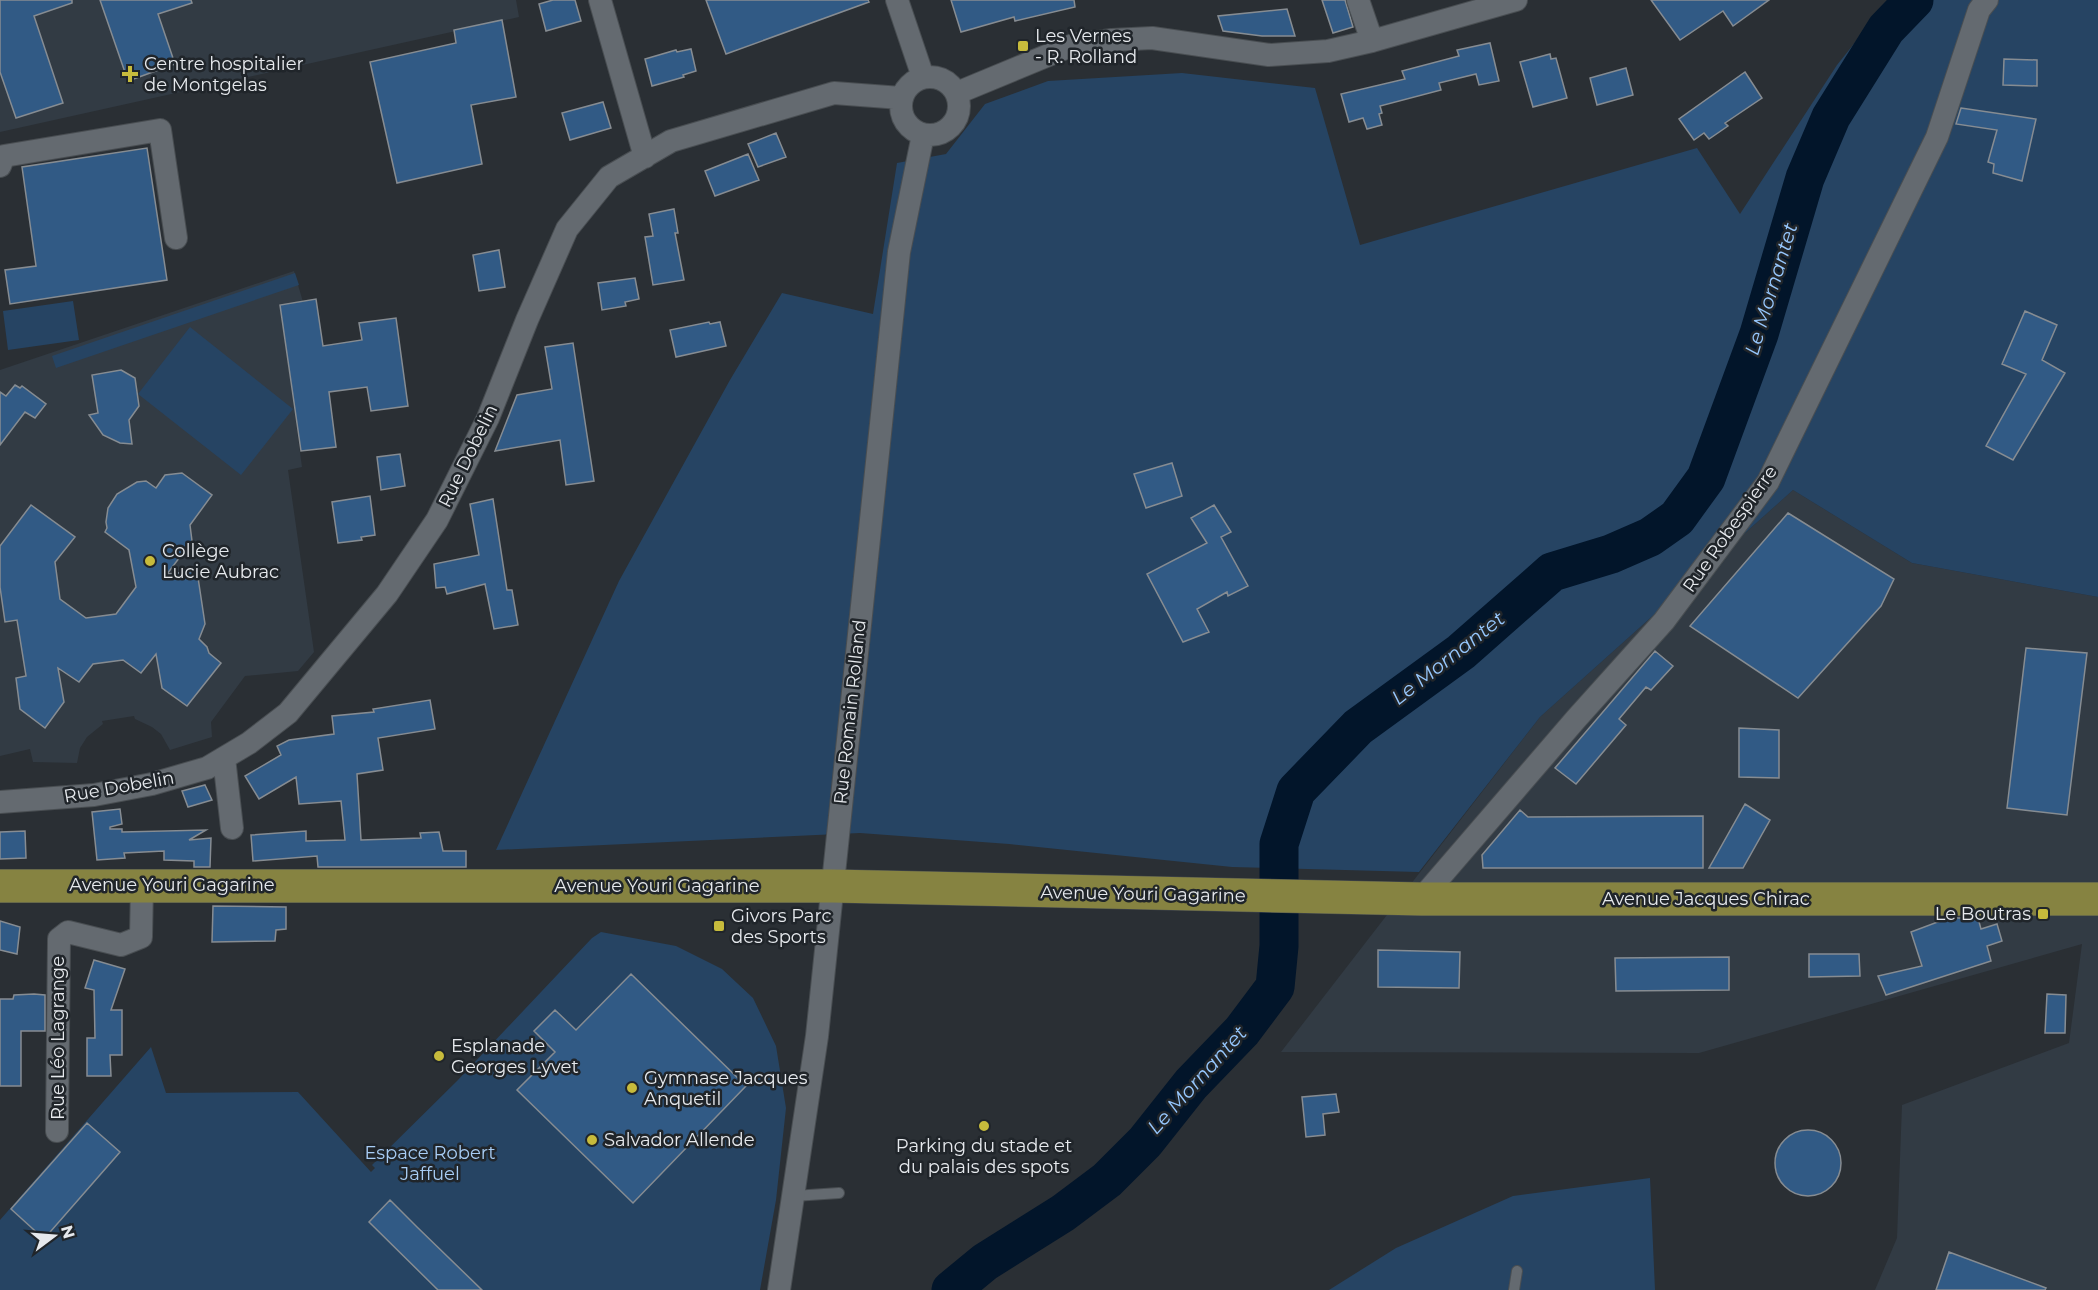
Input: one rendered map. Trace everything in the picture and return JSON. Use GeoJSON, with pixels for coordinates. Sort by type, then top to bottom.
{"type":"FeatureCollection","features":[{"type":"Feature","properties":{"kind":"main road","name":"Avenue Youri Gagarine"},"geometry":{"type":"LineString","coordinates":[[0,886],[832,886],[1315,897]]}},
{"type":"Feature","properties":{"kind":"main road","name":"Avenue Jacques Chirac"},"geometry":{"type":"LineString","coordinates":[[1315,897],[2098,899]]}},
{"type":"Feature","properties":{"kind":"street"},"geometry":{"type":"LineString","coordinates":[[600,0],[645,157]]}},
{"type":"Feature","properties":{"kind":"street"},"geometry":{"type":"LineString","coordinates":[[897,0],[923,77]]}},
{"type":"Feature","properties":{"kind":"street"},"geometry":{"type":"LineString","coordinates":[[1358,0],[1372,41]]}},
{"type":"Feature","properties":{"kind":"street"},"geometry":{"type":"LineString","coordinates":[[957,93],[1073,45],[1152,38],[1269,55],[1328,51],[1372,41],[1516,0]]}},
{"type":"Feature","properties":{"kind":"street","name":"Rue Robespierre"},"geometry":{"type":"LineString","coordinates":[[1421,899],[1664,621],[1768,482],[1937,137],[1979,10],[1987,0]]}},
{"type":"Feature","properties":{"kind":"street"},"geometry":{"type":"LineString","coordinates":[[933,76],[951,85],[957,93],[959,112],[951,126],[943,132],[923,135],[906,123],[901,108],[902,98],[914,81],[933,76]]}},
{"type":"Feature","properties":{"kind":"street","name":"Rue Dobelin"},"geometry":{"type":"LineString","coordinates":[[0,802],[94,795],[152,784],[207,768],[249,743],[288,713],[387,594],[437,520],[488,418],[526,320],[567,229],[609,177],[671,141],[834,93],[902,98]]}},
{"type":"Feature","properties":{"kind":"street"},"geometry":{"type":"LineString","coordinates":[[0,166],[4,156],[160,130],[176,237]]}},
{"type":"Feature","properties":{"kind":"street","name":"Rue Romain Rolland"},"geometry":{"type":"LineString","coordinates":[[780,1290],[817,1036],[899,252],[923,135]]}},
{"type":"Feature","properties":{"kind":"street"},"geometry":{"type":"LineString","coordinates":[[224,758],[232,828]]}},
{"type":"Feature","properties":{"kind":"street","name":"Rue Léo Lagrange"},"geometry":{"type":"LineString","coordinates":[[57,1131],[58,939],[68,932],[121,945],[141,937],[141,885]]}},
{"type":"Feature","properties":{"kind":"lane"},"geometry":{"type":"LineString","coordinates":[[794,1196],[839,1193]]}},
{"type":"Feature","properties":{"kind":"lane"},"geometry":{"type":"LineString","coordinates":[[1514,1290],[1517,1271]]}},
{"type":"Feature","properties":{"kind":"shaded area","name":"Centre hospitalier de Montgelas"},"geometry":{"type":"Polygon","coordinates":[[[0,0],[516,0],[519,17],[0,132],[0,0]]]}},
{"type":"Feature","properties":{"kind":"shaded area","name":"Collège Lucie Aubrac"},"geometry":{"type":"Polygon","coordinates":[[[294,271],[303,302],[280,305],[302,467],[288,470],[314,652],[298,671],[245,676],[211,722],[212,737],[170,750],[161,734],[135,719],[134,716],[102,721],[103,724],[87,737],[80,748],[77,763],[33,762],[30,749],[0,756],[0,370],[294,271]]]}},
{"type":"Feature","properties":{"kind":"shaded area"},"geometry":{"type":"Polygon","coordinates":[[[1793,490],[1912,563],[2098,597],[2098,1290],[1875,1290],[1897,1238],[1902,1105],[2069,1043],[2082,944],[1699,1053],[1281,1052],[1540,717],[1793,490]]]}},
{"type":"Feature","properties":{"kind":"green space"},"geometry":{"type":"Polygon","coordinates":[[[1889,0],[2098,0],[2098,597],[1912,563],[1793,490],[1540,717],[1419,872],[1232,867],[1009,844],[860,833],[496,850],[619,581],[730,380],[782,293],[873,314],[897,163],[946,154],[985,104],[1048,81],[1182,73],[1315,88],[1360,245],[1697,148],[1740,214],[1837,65],[1889,0]]]}},
{"type":"Feature","properties":{"kind":"green space"},"geometry":{"type":"Polygon","coordinates":[[[295,273],[299,285],[56,368],[52,356],[295,273]]]}},
{"type":"Feature","properties":{"kind":"green space"},"geometry":{"type":"Polygon","coordinates":[[[73,301],[79,340],[8,350],[3,311],[73,301]]]}},
{"type":"Feature","properties":{"kind":"green space"},"geometry":{"type":"Polygon","coordinates":[[[190,327],[293,409],[241,475],[138,394],[190,327]]]}},
{"type":"Feature","properties":{"kind":"green space","name":"Salvador Allende"},"geometry":{"type":"Polygon","coordinates":[[[601,932],[676,946],[722,969],[753,998],[776,1046],[786,1108],[776,1200],[760,1290],[0,1290],[0,1220],[151,1047],[166,1093],[298,1092],[371,1172],[375,1168],[372,1165],[457,1081],[592,938],[601,932]]]}},
{"type":"Feature","properties":{"kind":"green space"},"geometry":{"type":"Polygon","coordinates":[[[1650,1178],[1655,1290],[1329,1290],[1396,1248],[1513,1196],[1650,1178]]]}},
{"type":"Feature","properties":{"kind":"building"},"geometry":{"type":"Polygon","coordinates":[[[0,0],[72,0],[72,3],[34,16],[63,103],[16,118],[0,72],[0,0]]]}},
{"type":"Feature","properties":{"kind":"building"},"geometry":{"type":"Polygon","coordinates":[[[100,0],[191,0],[192,3],[158,14],[175,64],[128,81],[100,0]]]}},
{"type":"Feature","properties":{"kind":"building"},"geometry":{"type":"Polygon","coordinates":[[[553,0],[575,0],[581,21],[546,31],[539,4],[553,0]]]}},
{"type":"Feature","properties":{"kind":"building"},"geometry":{"type":"Polygon","coordinates":[[[706,0],[868,0],[869,2],[726,54],[706,0]]]}},
{"type":"Feature","properties":{"kind":"building"},"geometry":{"type":"Polygon","coordinates":[[[951,0],[1074,0],[1075,7],[1015,21],[1014,17],[961,32],[951,0]]]}},
{"type":"Feature","properties":{"kind":"building"},"geometry":{"type":"Polygon","coordinates":[[[1322,0],[1345,0],[1353,27],[1333,33],[1322,0]]]}},
{"type":"Feature","properties":{"kind":"building"},"geometry":{"type":"Polygon","coordinates":[[[1651,0],[1769,0],[1733,26],[1723,11],[1680,40],[1651,0]]]}},
{"type":"Feature","properties":{"kind":"building"},"geometry":{"type":"Polygon","coordinates":[[[1287,9],[1295,36],[1262,36],[1223,31],[1218,16],[1287,9]]]}},
{"type":"Feature","properties":{"kind":"building"},"geometry":{"type":"Polygon","coordinates":[[[502,20],[516,97],[471,105],[482,164],[397,183],[370,62],[456,43],[454,30],[502,20]]]}},
{"type":"Feature","properties":{"kind":"building"},"geometry":{"type":"Polygon","coordinates":[[[1490,43],[1499,81],[1479,85],[1476,74],[1439,83],[1441,90],[1380,106],[1382,113],[1379,114],[1382,125],[1367,129],[1363,118],[1349,122],[1341,94],[1405,79],[1402,71],[1459,56],[1457,50],[1490,43]]]}},
{"type":"Feature","properties":{"kind":"building"},"geometry":{"type":"Polygon","coordinates":[[[691,49],[696,71],[683,75],[684,77],[652,86],[645,59],[676,50],[677,52],[691,49]]]}},
{"type":"Feature","properties":{"kind":"building"},"geometry":{"type":"Polygon","coordinates":[[[1550,54],[1551,59],[1556,58],[1567,98],[1533,107],[1520,62],[1550,54]]]}},
{"type":"Feature","properties":{"kind":"building"},"geometry":{"type":"Polygon","coordinates":[[[2004,59],[2037,60],[2037,86],[2003,85],[2004,59]]]}},
{"type":"Feature","properties":{"kind":"building"},"geometry":{"type":"Polygon","coordinates":[[[1626,68],[1633,95],[1597,105],[1590,78],[1626,68]]]}},
{"type":"Feature","properties":{"kind":"building"},"geometry":{"type":"Polygon","coordinates":[[[1745,72],[1762,98],[1725,123],[1728,126],[1709,139],[1704,133],[1694,140],[1679,119],[1745,72]]]}},
{"type":"Feature","properties":{"kind":"building"},"geometry":{"type":"Polygon","coordinates":[[[603,102],[611,128],[570,140],[562,113],[603,102]]]}},
{"type":"Feature","properties":{"kind":"building"},"geometry":{"type":"Polygon","coordinates":[[[1961,108],[2036,119],[2022,181],[1993,173],[1994,164],[1988,162],[1997,130],[1956,124],[1961,108]]]}},
{"type":"Feature","properties":{"kind":"building"},"geometry":{"type":"Polygon","coordinates":[[[776,133],[786,157],[758,167],[748,144],[776,133]]]}},
{"type":"Feature","properties":{"kind":"building"},"geometry":{"type":"Polygon","coordinates":[[[147,148],[167,280],[10,304],[5,270],[36,266],[22,167],[147,148]]]}},
{"type":"Feature","properties":{"kind":"building"},"geometry":{"type":"Polygon","coordinates":[[[748,154],[759,180],[715,196],[705,171],[748,154]]]}},
{"type":"Feature","properties":{"kind":"building"},"geometry":{"type":"Polygon","coordinates":[[[674,209],[678,233],[675,233],[684,280],[653,285],[645,237],[653,236],[649,214],[674,209]]]}},
{"type":"Feature","properties":{"kind":"building"},"geometry":{"type":"Polygon","coordinates":[[[499,250],[505,287],[479,291],[473,255],[499,250]]]}},
{"type":"Feature","properties":{"kind":"building"},"geometry":{"type":"Polygon","coordinates":[[[635,278],[639,299],[625,302],[626,306],[602,310],[598,283],[635,278]]]}},
{"type":"Feature","properties":{"kind":"building"},"geometry":{"type":"Polygon","coordinates":[[[316,299],[323,346],[362,340],[359,323],[396,318],[408,406],[371,411],[367,387],[329,392],[336,447],[301,451],[280,305],[316,299]]]}},
{"type":"Feature","properties":{"kind":"building"},"geometry":{"type":"Polygon","coordinates":[[[2025,311],[2057,325],[2042,360],[2065,373],[2013,460],[1986,446],[2026,374],[2002,364],[2025,311]]]}},
{"type":"Feature","properties":{"kind":"building"},"geometry":{"type":"Polygon","coordinates":[[[709,322],[710,324],[720,322],[726,346],[676,357],[670,330],[709,322]]]}},
{"type":"Feature","properties":{"kind":"building"},"geometry":{"type":"Polygon","coordinates":[[[573,343],[594,481],[566,485],[560,440],[495,451],[517,395],[552,389],[545,347],[573,343]]]}},
{"type":"Feature","properties":{"kind":"building"},"geometry":{"type":"Polygon","coordinates":[[[121,370],[135,378],[139,406],[129,420],[132,444],[120,443],[103,435],[89,415],[98,413],[92,375],[121,370]]]}},
{"type":"Feature","properties":{"kind":"building"},"geometry":{"type":"Polygon","coordinates":[[[15,385],[20,388],[22,386],[46,404],[35,418],[25,412],[0,445],[0,392],[6,396],[15,385]]]}},
{"type":"Feature","properties":{"kind":"building"},"geometry":{"type":"Polygon","coordinates":[[[400,454],[405,486],[381,490],[377,457],[400,454]]]}},
{"type":"Feature","properties":{"kind":"building"},"geometry":{"type":"Polygon","coordinates":[[[1172,463],[1182,496],[1146,508],[1134,474],[1172,463]]]}},
{"type":"Feature","properties":{"kind":"building"},"geometry":{"type":"Polygon","coordinates":[[[182,473],[212,495],[190,525],[192,541],[167,574],[197,571],[205,624],[199,639],[207,647],[209,653],[221,663],[187,706],[162,688],[156,654],[141,673],[123,660],[93,664],[79,682],[58,668],[64,702],[45,728],[20,709],[16,678],[26,676],[17,620],[5,622],[0,587],[0,546],[31,505],[75,537],[55,562],[60,599],[86,618],[116,614],[136,587],[129,550],[105,532],[108,508],[117,494],[137,482],[146,481],[156,488],[165,475],[182,473]]]}},
{"type":"Feature","properties":{"kind":"building"},"geometry":{"type":"Polygon","coordinates":[[[370,496],[375,535],[361,537],[362,540],[338,543],[332,502],[370,496]]]}},
{"type":"Feature","properties":{"kind":"building"},"geometry":{"type":"Polygon","coordinates":[[[493,499],[507,590],[512,590],[518,625],[494,629],[485,584],[447,594],[445,587],[436,588],[434,564],[479,555],[470,504],[493,499]]]}},
{"type":"Feature","properties":{"kind":"building"},"geometry":{"type":"Polygon","coordinates":[[[1214,505],[1231,532],[1221,537],[1248,586],[1228,596],[1227,592],[1197,609],[1209,632],[1183,642],[1147,574],[1207,543],[1191,518],[1214,505]]]}},
{"type":"Feature","properties":{"kind":"building"},"geometry":{"type":"Polygon","coordinates":[[[1788,513],[1894,579],[1881,606],[1798,698],[1690,626],[1788,513]]]}},
{"type":"Feature","properties":{"kind":"building"},"geometry":{"type":"Polygon","coordinates":[[[2026,648],[2087,653],[2067,815],[2007,808],[2026,648]]]}},
{"type":"Feature","properties":{"kind":"building"},"geometry":{"type":"Polygon","coordinates":[[[1655,651],[1673,666],[1651,690],[1646,687],[1619,719],[1626,725],[1576,784],[1555,768],[1655,651]]]}},
{"type":"Feature","properties":{"kind":"building"},"geometry":{"type":"Polygon","coordinates":[[[430,700],[435,729],[378,738],[383,770],[357,774],[361,840],[421,838],[420,833],[439,832],[443,851],[466,851],[466,867],[318,867],[317,856],[253,861],[251,835],[306,831],[306,841],[345,840],[341,801],[299,804],[296,777],[259,799],[245,776],[281,755],[277,746],[289,740],[334,734],[332,716],[374,712],[373,709],[430,700]]]}},
{"type":"Feature","properties":{"kind":"building"},"geometry":{"type":"Polygon","coordinates":[[[1739,728],[1779,730],[1779,778],[1739,777],[1739,728]]]}},
{"type":"Feature","properties":{"kind":"building"},"geometry":{"type":"Polygon","coordinates":[[[205,785],[212,800],[188,807],[182,791],[205,785]]]}},
{"type":"Feature","properties":{"kind":"building"},"geometry":{"type":"Polygon","coordinates":[[[1745,804],[1770,820],[1743,868],[1709,868],[1745,804]]]}},
{"type":"Feature","properties":{"kind":"building"},"geometry":{"type":"Polygon","coordinates":[[[120,809],[122,824],[110,827],[110,829],[122,829],[122,832],[206,830],[189,840],[211,838],[210,867],[194,867],[194,861],[164,860],[164,851],[124,853],[125,858],[97,860],[92,812],[120,809]]]}},
{"type":"Feature","properties":{"kind":"building"},"geometry":{"type":"Polygon","coordinates":[[[1520,810],[1528,817],[1703,816],[1703,868],[1483,868],[1482,855],[1520,810]]]}},
{"type":"Feature","properties":{"kind":"building"},"geometry":{"type":"Polygon","coordinates":[[[25,831],[26,858],[0,859],[0,832],[25,831]]]}},
{"type":"Feature","properties":{"kind":"building"},"geometry":{"type":"Polygon","coordinates":[[[213,906],[286,907],[286,929],[276,930],[275,941],[212,942],[213,906]]]}},
{"type":"Feature","properties":{"kind":"building"},"geometry":{"type":"Polygon","coordinates":[[[1943,918],[1978,918],[1981,929],[1997,924],[2002,941],[1987,946],[1991,961],[1886,995],[1878,976],[1922,966],[1911,932],[1943,920],[1943,918]]]}},
{"type":"Feature","properties":{"kind":"building"},"geometry":{"type":"Polygon","coordinates":[[[0,921],[20,927],[17,954],[0,950],[0,921]]]}},
{"type":"Feature","properties":{"kind":"building"},"geometry":{"type":"Polygon","coordinates":[[[1378,950],[1460,952],[1459,988],[1378,987],[1378,950]]]}},
{"type":"Feature","properties":{"kind":"building"},"geometry":{"type":"Polygon","coordinates":[[[1809,954],[1859,954],[1860,976],[1809,977],[1809,954]]]}},
{"type":"Feature","properties":{"kind":"building"},"geometry":{"type":"Polygon","coordinates":[[[1729,957],[1729,990],[1616,991],[1615,958],[1729,957]]]}},
{"type":"Feature","properties":{"kind":"building"},"geometry":{"type":"Polygon","coordinates":[[[94,960],[125,969],[111,1010],[122,1010],[122,1055],[110,1055],[111,1076],[87,1076],[87,1038],[95,1038],[94,990],[85,988],[94,960]]]}},
{"type":"Feature","properties":{"kind":"building","name":"Gymnase Jacques Anquetil"},"geometry":{"type":"Polygon","coordinates":[[[631,974],[746,1086],[633,1203],[517,1090],[555,1052],[534,1031],[555,1010],[576,1030],[631,974]]]}},
{"type":"Feature","properties":{"kind":"building"},"geometry":{"type":"Polygon","coordinates":[[[2047,994],[2066,995],[2065,1033],[2045,1033],[2047,994]]]}},
{"type":"Feature","properties":{"kind":"building"},"geometry":{"type":"Polygon","coordinates":[[[14,995],[45,995],[45,1031],[21,1031],[21,1086],[0,1086],[0,999],[13,999],[14,995]]]}},
{"type":"Feature","properties":{"kind":"building"},"geometry":{"type":"Polygon","coordinates":[[[1336,1094],[1339,1112],[1323,1114],[1325,1135],[1306,1137],[1302,1097],[1336,1094]]]}},
{"type":"Feature","properties":{"kind":"building"},"geometry":{"type":"Polygon","coordinates":[[[87,1123],[120,1152],[44,1239],[11,1209],[87,1123]]]}},
{"type":"Feature","properties":{"kind":"building"},"geometry":{"type":"Polygon","coordinates":[[[1801,1130],[1815,1130],[1827,1135],[1836,1144],[1841,1163],[1839,1176],[1832,1187],[1815,1196],[1801,1196],[1789,1191],[1780,1182],[1775,1170],[1775,1156],[1780,1144],[1789,1135],[1801,1130]]]}},
{"type":"Feature","properties":{"kind":"building"},"geometry":{"type":"Polygon","coordinates":[[[390,1200],[482,1290],[438,1290],[369,1222],[390,1200]]]}},
{"type":"Feature","properties":{"kind":"building"},"geometry":{"type":"Polygon","coordinates":[[[1949,1252],[2046,1288],[2045,1290],[1936,1290],[1949,1252]]]}},
{"type":"Feature","properties":{"kind":"waterway","name":"Le Mornantet"},"geometry":{"type":"LineString","coordinates":[[951,1290],[985,1262],[1063,1213],[1107,1180],[1145,1142],[1191,1084],[1242,1031],[1275,987],[1279,946],[1279,844],[1296,791],[1358,727],[1461,652],[1552,572],[1611,554],[1650,537],[1677,518],[1706,478],[1759,334],[1805,178],[1831,117],[1886,29],[1914,0]]}},
{"type":"Feature","properties":{"kind":"place","name":"Les Vernes - R. Rolland"},"geometry":{"type":"Point","coordinates":[1023,46]}},
{"type":"Feature","properties":{"kind":"place","name":"Centre hospitalier de Montgelas"},"geometry":{"type":"Point","coordinates":[130,74]}},
{"type":"Feature","properties":{"kind":"place","name":"Collège Lucie Aubrac"},"geometry":{"type":"Point","coordinates":[150,561]}},
{"type":"Feature","properties":{"kind":"place","name":"Le Boutras"},"geometry":{"type":"Point","coordinates":[2043,914]}},
{"type":"Feature","properties":{"kind":"place","name":"Givors Parc des Sports"},"geometry":{"type":"Point","coordinates":[719,926]}},
{"type":"Feature","properties":{"kind":"place","name":"Esplanade Georges Lyvet"},"geometry":{"type":"Point","coordinates":[439,1056]}},
{"type":"Feature","properties":{"kind":"place","name":"Gymnase Jacques Anquetil"},"geometry":{"type":"Point","coordinates":[632,1088]}},
{"type":"Feature","properties":{"kind":"place","name":"Parking du stade et du palais des spots"},"geometry":{"type":"Point","coordinates":[984,1126]}},
{"type":"Feature","properties":{"kind":"place","name":"Salvador Allende"},"geometry":{"type":"Point","coordinates":[592,1140]}},
{"type":"Feature","properties":{"kind":"park label","name":"Espace Robert Jaffuel"},"geometry":{"type":"Point","coordinates":[430,1163]}}]}
